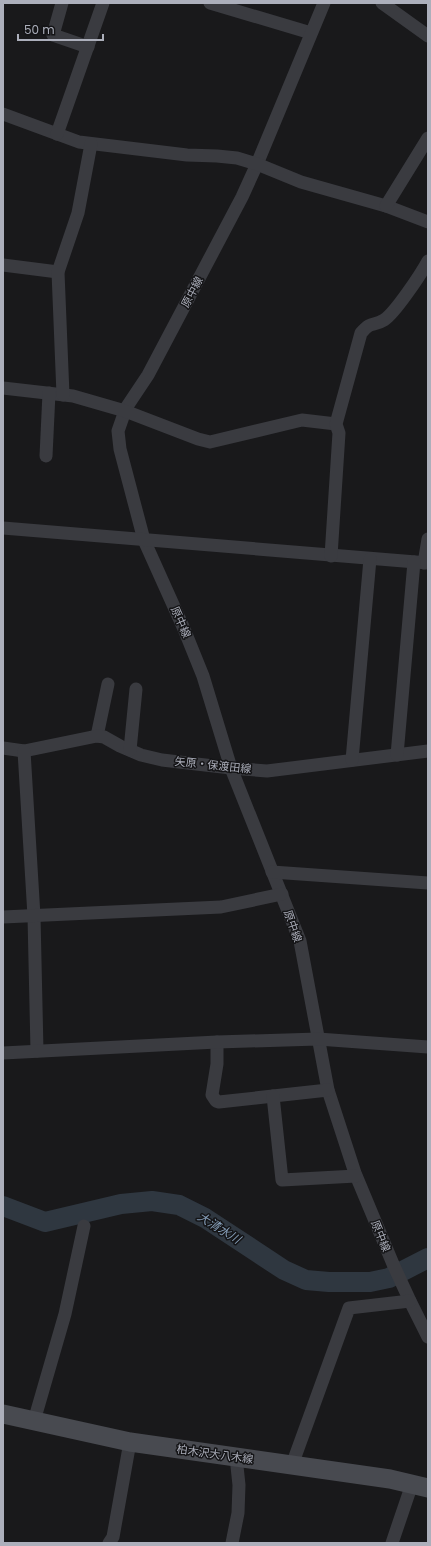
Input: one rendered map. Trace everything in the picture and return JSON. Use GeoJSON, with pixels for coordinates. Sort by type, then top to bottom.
{"type":"FeatureCollection","features":[{"type":"Feature","properties":{"kind":"main road","name":"柏木沢大八木線"},"geometry":{"type":"LineString","coordinates":[[3,1414],[130,1442],[390,1479],[420,1486]]}},
{"type":"Feature","properties":{"kind":"street"},"geometry":{"type":"LineString","coordinates":[[62,3],[53,35],[88,47]]}},
{"type":"Feature","properties":{"kind":"street"},"geometry":{"type":"LineString","coordinates":[[57,134],[103,3]]}},
{"type":"Feature","properties":{"kind":"street"},"geometry":{"type":"LineString","coordinates":[[210,3],[311,33]]}},
{"type":"Feature","properties":{"kind":"street","name":"原中線"},"geometry":{"type":"LineString","coordinates":[[324,3],[257,164],[232,217],[162,350],[125,411],[118,432],[120,449],[144,540],[203,676],[231,768],[300,941],[328,1090],[356,1176],[410,1301]]}},
{"type":"Feature","properties":{"kind":"street"},"geometry":{"type":"LineString","coordinates":[[382,3],[428,36]]}},
{"type":"Feature","properties":{"kind":"street"},"geometry":{"type":"LineString","coordinates":[[3,114],[79,142],[187,156],[237,158],[257,164],[301,182],[386,206],[428,222]]}},
{"type":"Feature","properties":{"kind":"street"},"geometry":{"type":"LineString","coordinates":[[386,206],[428,138]]}},
{"type":"Feature","properties":{"kind":"street"},"geometry":{"type":"LineString","coordinates":[[63,395],[58,272],[78,213],[91,144]]}},
{"type":"Feature","properties":{"kind":"street"},"geometry":{"type":"LineString","coordinates":[[331,556],[339,432],[336,424],[360,333],[368,325],[384,320],[400,303],[428,261]]}},
{"type":"Feature","properties":{"kind":"street"},"geometry":{"type":"LineString","coordinates":[[3,265],[58,272]]}},
{"type":"Feature","properties":{"kind":"street"},"geometry":{"type":"LineString","coordinates":[[3,388],[73,396],[125,411],[198,439],[210,442],[302,420],[336,424]]}},
{"type":"Feature","properties":{"kind":"street"},"geometry":{"type":"LineString","coordinates":[[46,456],[49,393]]}},
{"type":"Feature","properties":{"kind":"street"},"geometry":{"type":"LineString","coordinates":[[3,528],[422,563]]}},
{"type":"Feature","properties":{"kind":"street"},"geometry":{"type":"LineString","coordinates":[[397,755],[422,563],[428,539]]}},
{"type":"Feature","properties":{"kind":"street"},"geometry":{"type":"LineString","coordinates":[[352,760],[370,559]]}},
{"type":"Feature","properties":{"kind":"street"},"geometry":{"type":"LineString","coordinates":[[3,748],[24,751],[97,736],[108,684]]}},
{"type":"Feature","properties":{"kind":"street"},"geometry":{"type":"LineString","coordinates":[[130,750],[136,688]]}},
{"type":"Feature","properties":{"kind":"street","name":"矢原・保渡田線"},"geometry":{"type":"LineString","coordinates":[[97,736],[104,737],[141,755],[162,760],[231,768],[266,770],[428,751]]}},
{"type":"Feature","properties":{"kind":"street"},"geometry":{"type":"LineString","coordinates":[[24,751],[34,916],[37,1052]]}},
{"type":"Feature","properties":{"kind":"street"},"geometry":{"type":"LineString","coordinates":[[272,872],[428,883]]}},
{"type":"Feature","properties":{"kind":"street"},"geometry":{"type":"LineString","coordinates":[[3,917],[222,907],[282,894]]}},
{"type":"Feature","properties":{"kind":"street"},"geometry":{"type":"LineString","coordinates":[[3,1052],[37,1052],[217,1042],[318,1039],[428,1047]]}},
{"type":"Feature","properties":{"kind":"street"},"geometry":{"type":"LineString","coordinates":[[217,1042],[217,1064],[212,1095],[216,1101],[219,1102],[328,1090]]}},
{"type":"Feature","properties":{"kind":"street"},"geometry":{"type":"LineString","coordinates":[[274,1096],[282,1180],[356,1176]]}},
{"type":"Feature","properties":{"kind":"street"},"geometry":{"type":"LineString","coordinates":[[34,1421],[65,1314],[84,1226]]}},
{"type":"Feature","properties":{"kind":"street"},"geometry":{"type":"LineString","coordinates":[[292,1465],[349,1308],[410,1301],[427,1331]]}},
{"type":"Feature","properties":{"kind":"street"},"geometry":{"type":"LineString","coordinates":[[109,1543],[113,1537],[130,1442]]}},
{"type":"Feature","properties":{"kind":"street"},"geometry":{"type":"LineString","coordinates":[[232,1543],[238,1513],[236,1457]]}},
{"type":"Feature","properties":{"kind":"street"},"geometry":{"type":"LineString","coordinates":[[392,1543],[420,1486]]}},
{"type":"Feature","properties":{"kind":"waterway","name":"大清水川"},"geometry":{"type":"LineString","coordinates":[[3,1206],[45,1222],[121,1204],[152,1201],[179,1205],[205,1218],[284,1270],[306,1280],[329,1282],[370,1282],[389,1278],[428,1258]]}}]}
